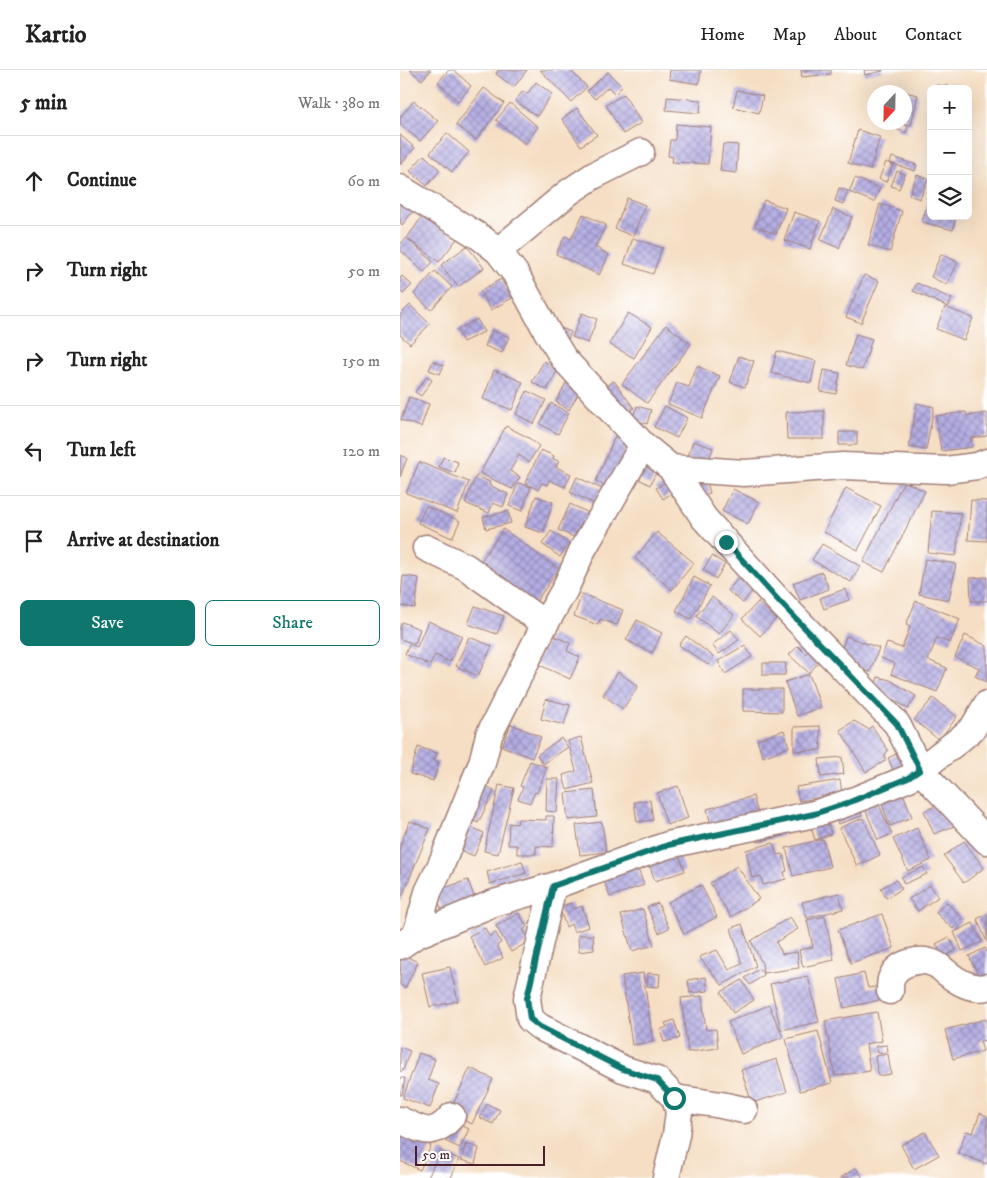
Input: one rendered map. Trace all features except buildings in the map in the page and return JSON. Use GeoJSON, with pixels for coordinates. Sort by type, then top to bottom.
{"type":"FeatureCollection","features":[{"type":"Feature","properties":{"kind":"street"},"geometry":{"type":"LineString","coordinates":[[498,251],[569,192],[593,176],[641,152]]}},
{"type":"Feature","properties":{"kind":"street"},"geometry":{"type":"LineString","coordinates":[[400,188],[480,237],[498,251],[515,273],[564,360],[643,445],[671,468],[704,518],[779,601],[897,724],[920,770],[987,841]]}},
{"type":"Feature","properties":{"kind":"street"},"geometry":{"type":"LineString","coordinates":[[408,940],[441,865],[482,763],[489,735],[545,624],[565,589],[582,550],[643,445]]}},
{"type":"Feature","properties":{"kind":"street"},"geometry":{"type":"LineString","coordinates":[[671,468],[744,472],[842,466],[946,470],[977,466],[987,462]]}},
{"type":"Feature","properties":{"kind":"street"},"geometry":{"type":"LineString","coordinates":[[426,548],[466,567],[545,624]]}},
{"type":"Feature","properties":{"kind":"street"},"geometry":{"type":"LineString","coordinates":[[408,940],[494,903],[553,886],[668,845],[814,814],[850,802],[908,778],[920,770],[973,728],[987,704]]}},
{"type":"Feature","properties":{"kind":"street"},"geometry":{"type":"LineString","coordinates":[[553,886],[527,998],[530,1019],[540,1027],[623,1069],[657,1080],[674,1098],[680,1112],[671,1176]]}},
{"type":"Feature","properties":{"kind":"street"},"geometry":{"type":"LineString","coordinates":[[890,991],[892,978],[902,966],[911,962],[927,961],[937,964],[962,984],[972,987],[987,987]]}},
{"type":"Feature","properties":{"kind":"street"},"geometry":{"type":"LineString","coordinates":[[674,1098],[744,1110]]}},
{"type":"Feature","properties":{"kind":"street"},"geometry":{"type":"LineString","coordinates":[[400,1120],[418,1129],[432,1130],[442,1127],[452,1116]]}},
{"type":"Feature","properties":{"kind":"route"},"geometry":{"type":"LineString","coordinates":[[674,1098],[657,1080],[623,1069],[540,1027],[530,1019],[527,998],[553,886],[668,845],[814,814],[850,802],[908,778],[920,770],[897,724],[779,601],[726,542]]}}]}
